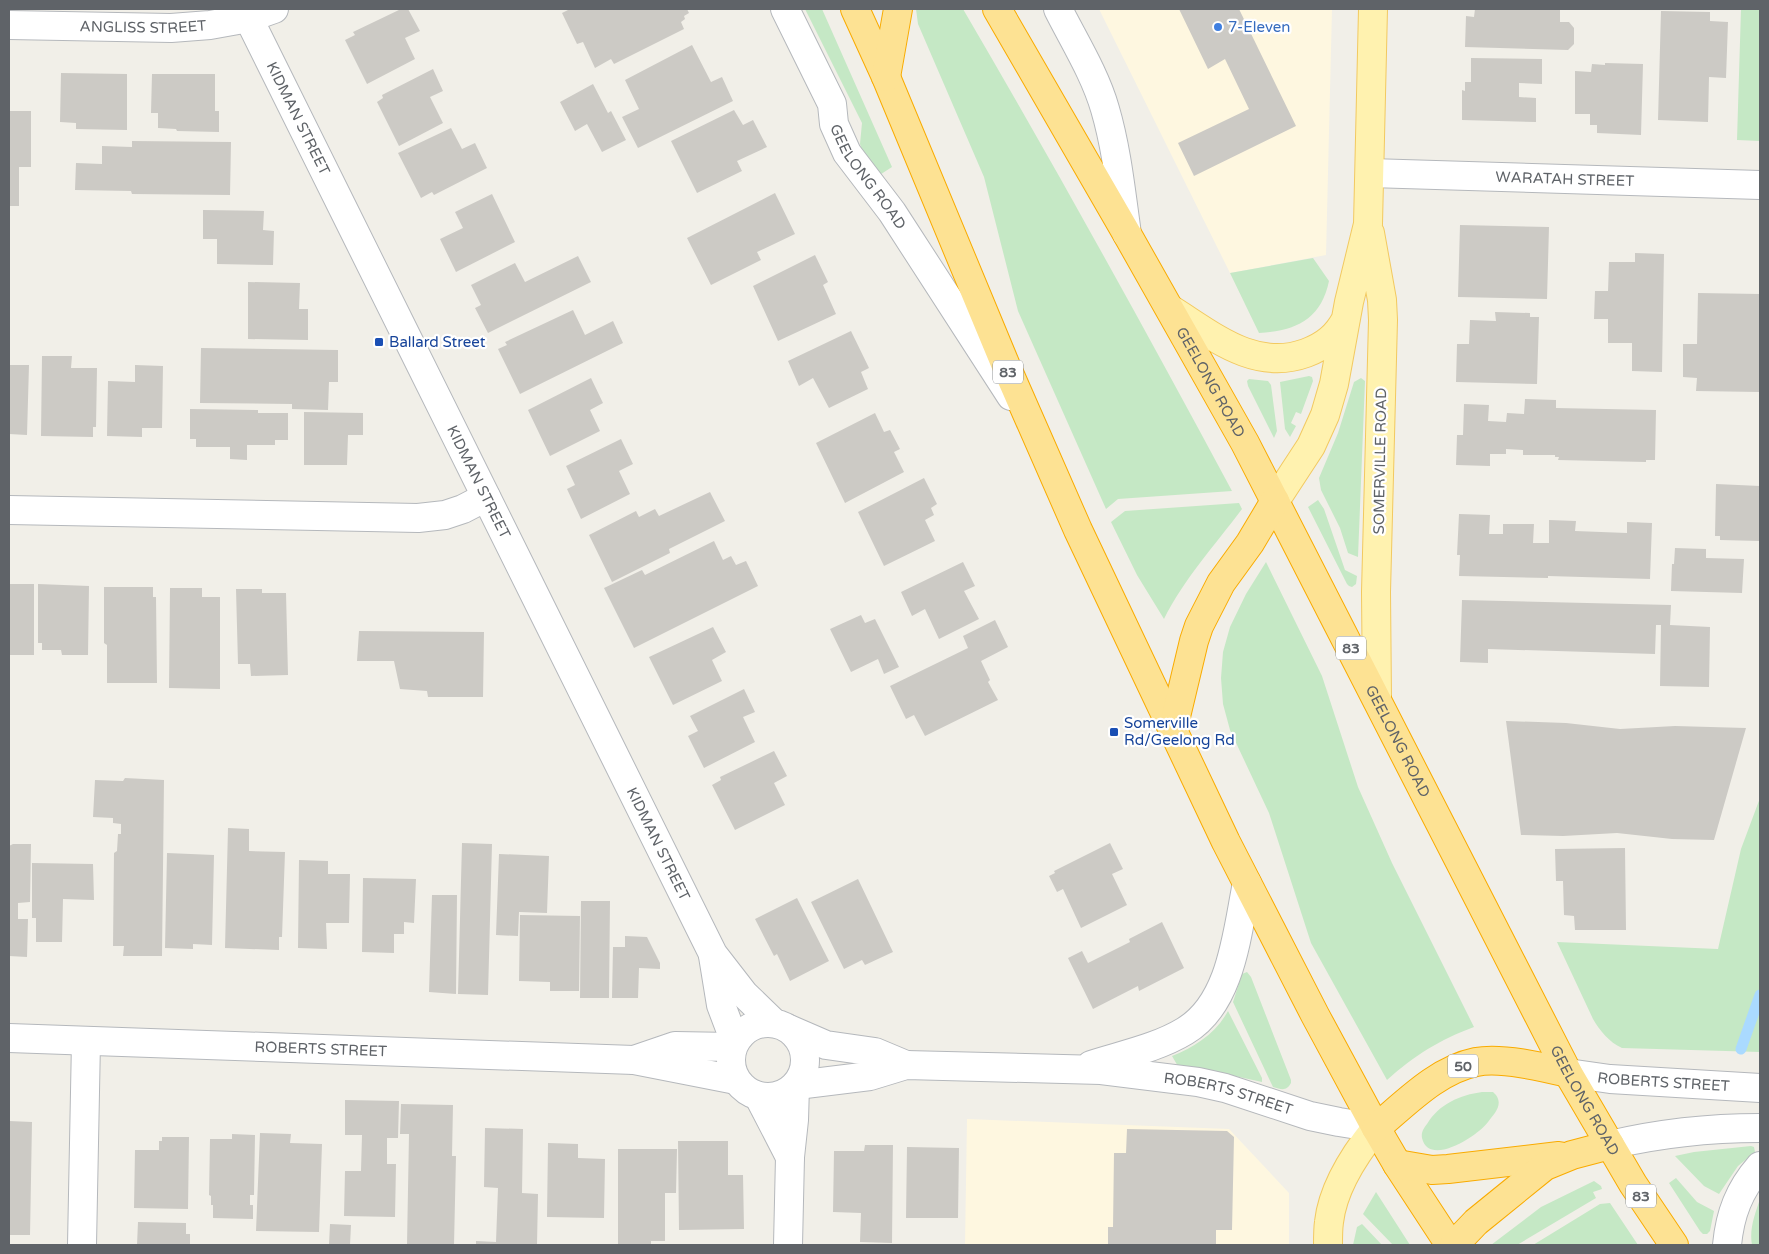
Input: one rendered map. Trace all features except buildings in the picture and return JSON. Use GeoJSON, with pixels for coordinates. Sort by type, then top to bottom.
{"type":"FeatureCollection","features":[{"type":"Feature","properties":{"kind":"highway","name":"GEELONG ROAD"},"geometry":{"type":"LineString","coordinates":[[855,9],[886,77],[1006,366],[1089,554],[1246,883],[1376,1128],[1397,1164],[1452,1245]]}},
{"type":"Feature","properties":{"kind":"highway"},"geometry":{"type":"LineString","coordinates":[[886,77],[898,9]]}},
{"type":"Feature","properties":{"kind":"highway","name":"GEELONG ROAD"},"geometry":{"type":"LineString","coordinates":[[997,9],[1128,234],[1245,443],[1568,1073],[1633,1184],[1674,1245]]}},
{"type":"Feature","properties":{"kind":"highway"},"geometry":{"type":"LineString","coordinates":[[1173,730],[1199,626],[1217,590],[1250,543],[1275,501]]}},
{"type":"Feature","properties":{"kind":"highway","name":"50"},"geometry":{"type":"LineString","coordinates":[[1376,1128],[1415,1095],[1440,1078],[1477,1062],[1498,1061],[1515,1063],[1568,1073]]}},
{"type":"Feature","properties":{"kind":"highway"},"geometry":{"type":"LineString","coordinates":[[1452,1245],[1476,1222],[1545,1166],[1572,1155],[1610,1144]]}},
{"type":"Feature","properties":{"kind":"highway"},"geometry":{"type":"LineString","coordinates":[[1397,1164],[1432,1170],[1572,1155]]}},
{"type":"Feature","properties":{"kind":"main road","name":"SOMERVILLE ROAD"},"geometry":{"type":"LineString","coordinates":[[1275,501],[1311,446],[1325,416],[1334,384],[1346,319],[1368,224],[1373,9]]}},
{"type":"Feature","properties":{"kind":"main road","name":"SOMERVILLE ROAD"},"geometry":{"type":"LineString","coordinates":[[1368,224],[1382,300],[1383,320],[1376,592],[1377,699]]}},
{"type":"Feature","properties":{"kind":"main road"},"geometry":{"type":"LineString","coordinates":[[1170,309],[1240,351],[1253,356],[1275,359],[1297,356],[1322,346],[1336,334],[1346,319]]}},
{"type":"Feature","properties":{"kind":"main road","name":"50"},"geometry":{"type":"LineString","coordinates":[[1328,1245],[1330,1214],[1340,1185],[1356,1153],[1376,1128]]}},
{"type":"Feature","properties":{"kind":"street","name":"ANGLISS STREET"},"geometry":{"type":"LineString","coordinates":[[9,25],[171,28],[210,25],[247,14],[274,9]]}},
{"type":"Feature","properties":{"kind":"street","name":"GEELONG ROAD"},"geometry":{"type":"LineString","coordinates":[[785,9],[832,104],[834,124],[847,153],[892,212],[1036,435]]}},
{"type":"Feature","properties":{"kind":"street","name":"GEELONG ROAD"},"geometry":{"type":"LineString","coordinates":[[1058,9],[1105,109],[1118,167],[1128,234]]}},
{"type":"Feature","properties":{"kind":"street","name":"KIDMAN STREET"},"geometry":{"type":"LineString","coordinates":[[247,14],[713,954],[744,994],[782,1026]]}},
{"type":"Feature","properties":{"kind":"street","name":"WARATAH STREET"},"geometry":{"type":"LineString","coordinates":[[1370,173],[1760,185]]}},
{"type":"Feature","properties":{"kind":"street"},"geometry":{"type":"LineString","coordinates":[[9,510],[418,518],[445,515],[463,509],[486,497]]}},
{"type":"Feature","properties":{"kind":"street","name":"ROBERTS STREET"},"geometry":{"type":"LineString","coordinates":[[1078,1069],[1166,1041],[1194,1025],[1207,1012],[1218,996],[1224,980],[1235,940],[1246,883]]}},
{"type":"Feature","properties":{"kind":"street","name":"KIDMAN STREET"},"geometry":{"type":"LineString","coordinates":[[713,954],[721,1005],[734,1044]]}},
{"type":"Feature","properties":{"kind":"street"},"geometry":{"type":"LineString","coordinates":[[762,1022],[782,1026],[798,1038],[804,1049],[803,1074],[796,1085],[779,1096],[759,1097],[742,1087],[731,1070],[730,1059],[734,1044],[742,1033],[751,1026],[762,1022]]}},
{"type":"Feature","properties":{"kind":"street","name":"ROBERTS STREET"},"geometry":{"type":"LineString","coordinates":[[782,1026],[826,1045],[875,1052],[906,1065]]}},
{"type":"Feature","properties":{"kind":"street","name":"ROBERTS STREET"},"geometry":{"type":"LineString","coordinates":[[9,1038],[634,1060],[736,1080]]}},
{"type":"Feature","properties":{"kind":"street"},"geometry":{"type":"LineString","coordinates":[[82,1245],[86,1041]]}},
{"type":"Feature","properties":{"kind":"street","name":"ROBERTS STREET"},"geometry":{"type":"LineString","coordinates":[[634,1060],[675,1046],[734,1044]]}},
{"type":"Feature","properties":{"kind":"street","name":"ROBERTS STREET"},"geometry":{"type":"LineString","coordinates":[[796,1085],[870,1076],[906,1065],[1078,1069],[1120,1072],[1198,1082],[1225,1088],[1310,1116],[1376,1128]]}},
{"type":"Feature","properties":{"kind":"street","name":"ROBERTS STREET"},"geometry":{"type":"LineString","coordinates":[[1568,1073],[1610,1079],[1760,1088]]}},
{"type":"Feature","properties":{"kind":"street"},"geometry":{"type":"LineString","coordinates":[[788,1245],[790,1157],[796,1085]]}},
{"type":"Feature","properties":{"kind":"street"},"geometry":{"type":"LineString","coordinates":[[759,1097],[790,1157]]}},
{"type":"Feature","properties":{"kind":"street"},"geometry":{"type":"LineString","coordinates":[[1610,1144],[1671,1132],[1760,1128]]}},
{"type":"Feature","properties":{"kind":"street"},"geometry":{"type":"LineString","coordinates":[[1727,1245],[1729,1222],[1738,1198],[1744,1186],[1760,1166]]}},
{"type":"Feature","properties":{"kind":"shaded area","name":"7-Eleven"},"geometry":{"type":"Polygon","coordinates":[[[1099,9],[1332,9],[1326,255],[1230,273],[1099,9]]]}},
{"type":"Feature","properties":{"kind":"shaded area"},"geometry":{"type":"Polygon","coordinates":[[[967,1119],[1229,1129],[1289,1193],[1289,1245],[965,1245],[967,1119]]]}},
{"type":"Feature","properties":{"kind":"green space"},"geometry":{"type":"Polygon","coordinates":[[[805,9],[822,9],[892,167],[878,176],[864,157],[860,144],[862,123],[805,9]]]}},
{"type":"Feature","properties":{"kind":"green space"},"geometry":{"type":"Polygon","coordinates":[[[916,9],[963,9],[1100,249],[1232,491],[1118,499],[1106,509],[1018,311],[984,177],[918,24],[916,9]]]}},
{"type":"Feature","properties":{"kind":"green space"},"geometry":{"type":"Polygon","coordinates":[[[1741,9],[1760,9],[1760,141],[1737,140],[1741,9]]]}},
{"type":"Feature","properties":{"kind":"green space"},"geometry":{"type":"Polygon","coordinates":[[[1313,258],[1329,281],[1320,305],[1313,314],[1295,326],[1284,330],[1259,333],[1230,273],[1313,258]]]}},
{"type":"Feature","properties":{"kind":"green space"},"geometry":{"type":"Polygon","coordinates":[[[1312,377],[1313,381],[1301,414],[1296,412],[1291,423],[1296,426],[1290,437],[1285,429],[1280,382],[1312,377]]]}},
{"type":"Feature","properties":{"kind":"green space"},"geometry":{"type":"Polygon","coordinates":[[[1361,378],[1365,381],[1358,557],[1348,553],[1340,528],[1321,490],[1319,478],[1338,433],[1354,382],[1361,378]]]}},
{"type":"Feature","properties":{"kind":"green space"},"geometry":{"type":"Polygon","coordinates":[[[1249,379],[1268,381],[1271,385],[1277,431],[1274,438],[1248,386],[1247,381],[1249,379]]]}},
{"type":"Feature","properties":{"kind":"green space"},"geometry":{"type":"Polygon","coordinates":[[[1318,500],[1324,509],[1345,570],[1357,576],[1356,584],[1352,587],[1347,584],[1308,507],[1318,500]]]}},
{"type":"Feature","properties":{"kind":"green space"},"geometry":{"type":"Polygon","coordinates":[[[1239,503],[1242,509],[1190,576],[1164,619],[1137,575],[1111,522],[1125,511],[1239,503]]]}},
{"type":"Feature","properties":{"kind":"green space"},"geometry":{"type":"Polygon","coordinates":[[[1266,562],[1322,676],[1358,787],[1392,863],[1474,1027],[1428,1049],[1387,1080],[1311,943],[1269,813],[1230,730],[1223,704],[1221,678],[1223,652],[1230,627],[1246,594],[1266,562]]]}},
{"type":"Feature","properties":{"kind":"green space"},"geometry":{"type":"Polygon","coordinates":[[[1760,798],[1760,1052],[1622,1048],[1617,1046],[1605,1036],[1593,1019],[1557,942],[1718,949],[1741,849],[1760,798]]]}},
{"type":"Feature","properties":{"kind":"green space"},"geometry":{"type":"Polygon","coordinates":[[[1247,972],[1251,977],[1291,1080],[1289,1086],[1285,1089],[1273,1087],[1233,1002],[1242,974],[1247,972]]]}},
{"type":"Feature","properties":{"kind":"green space"},"geometry":{"type":"Polygon","coordinates":[[[1228,1011],[1262,1078],[1262,1082],[1221,1073],[1179,1068],[1172,1056],[1189,1048],[1211,1033],[1228,1011]]]}},
{"type":"Feature","properties":{"kind":"green space"},"geometry":{"type":"Polygon","coordinates":[[[1482,1092],[1493,1092],[1499,1102],[1495,1112],[1483,1128],[1465,1141],[1444,1150],[1434,1150],[1426,1146],[1422,1138],[1422,1132],[1438,1111],[1458,1098],[1482,1092]]]}},
{"type":"Feature","properties":{"kind":"green space"},"geometry":{"type":"Polygon","coordinates":[[[1754,1147],[1755,1152],[1738,1166],[1719,1194],[1704,1186],[1675,1156],[1694,1152],[1754,1147]]]}},
{"type":"Feature","properties":{"kind":"green space"},"geometry":{"type":"Polygon","coordinates":[[[1676,1178],[1697,1202],[1714,1211],[1710,1231],[1707,1234],[1703,1234],[1700,1231],[1669,1183],[1676,1178]]]}},
{"type":"Feature","properties":{"kind":"green space"},"geometry":{"type":"Polygon","coordinates":[[[1594,1181],[1602,1189],[1593,1192],[1596,1198],[1517,1245],[1491,1245],[1541,1207],[1594,1181]]]}},
{"type":"Feature","properties":{"kind":"green space"},"geometry":{"type":"Polygon","coordinates":[[[1376,1192],[1410,1245],[1393,1245],[1363,1214],[1376,1192]]]}},
{"type":"Feature","properties":{"kind":"green space"},"geometry":{"type":"Polygon","coordinates":[[[1760,1199],[1760,1245],[1752,1245],[1752,1227],[1760,1199]]]}},
{"type":"Feature","properties":{"kind":"green space"},"geometry":{"type":"Polygon","coordinates":[[[1610,1203],[1638,1245],[1533,1245],[1600,1204],[1610,1203]]]}},
{"type":"Feature","properties":{"kind":"green space"},"geometry":{"type":"Polygon","coordinates":[[[1362,1224],[1382,1245],[1353,1245],[1357,1227],[1362,1224]]]}},
{"type":"Feature","properties":{"kind":"waterway"},"geometry":{"type":"LineString","coordinates":[[1741,1049],[1760,995]]}},
{"type":"Feature","properties":{"kind":"place","name":"7-Eleven"},"geometry":{"type":"Point","coordinates":[1218,27]}},
{"type":"Feature","properties":{"kind":"place","name":"Ballard Street"},"geometry":{"type":"Point","coordinates":[379,342]}},
{"type":"Feature","properties":{"kind":"place","name":"Somerville Rd/Geelong Rd"},"geometry":{"type":"Point","coordinates":[1114,732]}}]}
